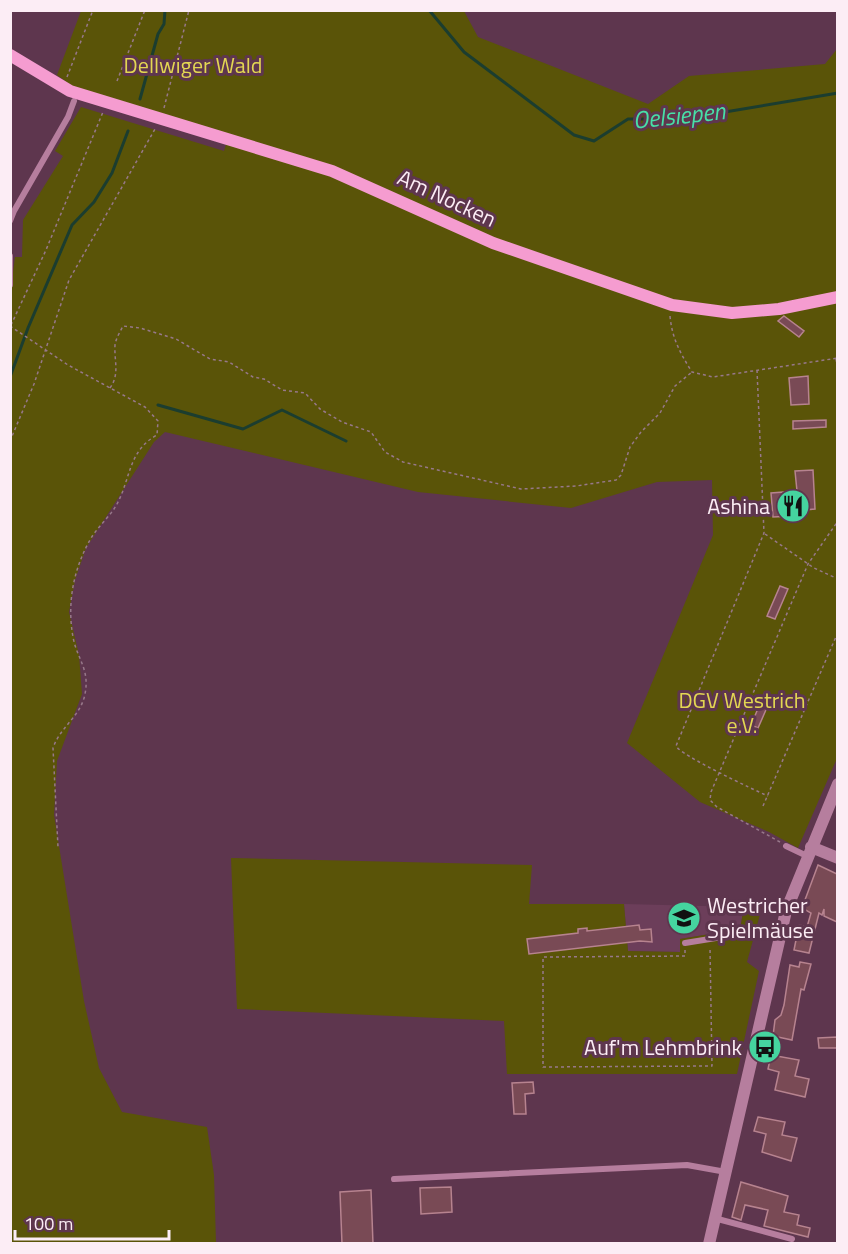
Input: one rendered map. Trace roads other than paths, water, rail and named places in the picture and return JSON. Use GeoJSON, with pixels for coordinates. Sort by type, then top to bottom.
{"type":"FeatureCollection","features":[{"type":"Feature","properties":{"kind":"street","name":"Am Nocken"},"geometry":{"type":"LineString","coordinates":[[10,55],[72,96],[106,103],[332,171],[493,243],[672,305],[732,313],[779,309],[837,297]]}},
{"type":"Feature","properties":{"kind":"street"},"geometry":{"type":"LineString","coordinates":[[709,1244],[786,911],[837,784]]}},
{"type":"Feature","properties":{"kind":"street"},"geometry":{"type":"LineString","coordinates":[[809,852],[837,858]]}},
{"type":"Feature","properties":{"kind":"lane"},"geometry":{"type":"LineString","coordinates":[[10,222],[14,211],[69,117],[72,96]]}},
{"type":"Feature","properties":{"kind":"lane"},"geometry":{"type":"LineString","coordinates":[[10,256],[10,285]]}},
{"type":"Feature","properties":{"kind":"lane"},"geometry":{"type":"LineString","coordinates":[[786,846],[809,852]]}},
{"type":"Feature","properties":{"kind":"lane"},"geometry":{"type":"LineString","coordinates":[[685,943],[753,932],[781,936]]}},
{"type":"Feature","properties":{"kind":"lane"},"geometry":{"type":"LineString","coordinates":[[394,1179],[687,1165],[726,1172]]}},
{"type":"Feature","properties":{"kind":"lane"},"geometry":{"type":"LineString","coordinates":[[714,1218],[792,1239]]}},
{"type":"Feature","properties":{"kind":"waterway"},"geometry":{"type":"LineString","coordinates":[[140,99],[158,34],[164,24],[165,10]]}},
{"type":"Feature","properties":{"kind":"waterway","name":"Oelsiepen"},"geometry":{"type":"LineString","coordinates":[[429,10],[464,52],[574,135],[594,141],[628,119],[683,119],[838,93]]}},
{"type":"Feature","properties":{"kind":"waterway"},"geometry":{"type":"LineString","coordinates":[[10,377],[28,328],[72,225],[94,202],[112,173],[128,131]]}},
{"type":"Feature","properties":{"kind":"waterway"},"geometry":{"type":"LineString","coordinates":[[158,405],[243,429],[282,410],[346,441]]}},
{"type":"Feature","properties":{"kind":"place","name":"Ashina"},"geometry":{"type":"Point","coordinates":[793,506]}},
{"type":"Feature","properties":{"kind":"place","name":"Westricher Spielmäuse"},"geometry":{"type":"Point","coordinates":[684,918]}},
{"type":"Feature","properties":{"kind":"place","name":"Auf'm Lehmbrink"},"geometry":{"type":"Point","coordinates":[765,1047]}},
{"type":"Feature","properties":{"kind":"park label","name":"Dellwiger Wald"},"geometry":{"type":"Point","coordinates":[193,65]}},
{"type":"Feature","properties":{"kind":"park label","name":"DGV Westrich e.V."},"geometry":{"type":"Point","coordinates":[742,712]}}]}
